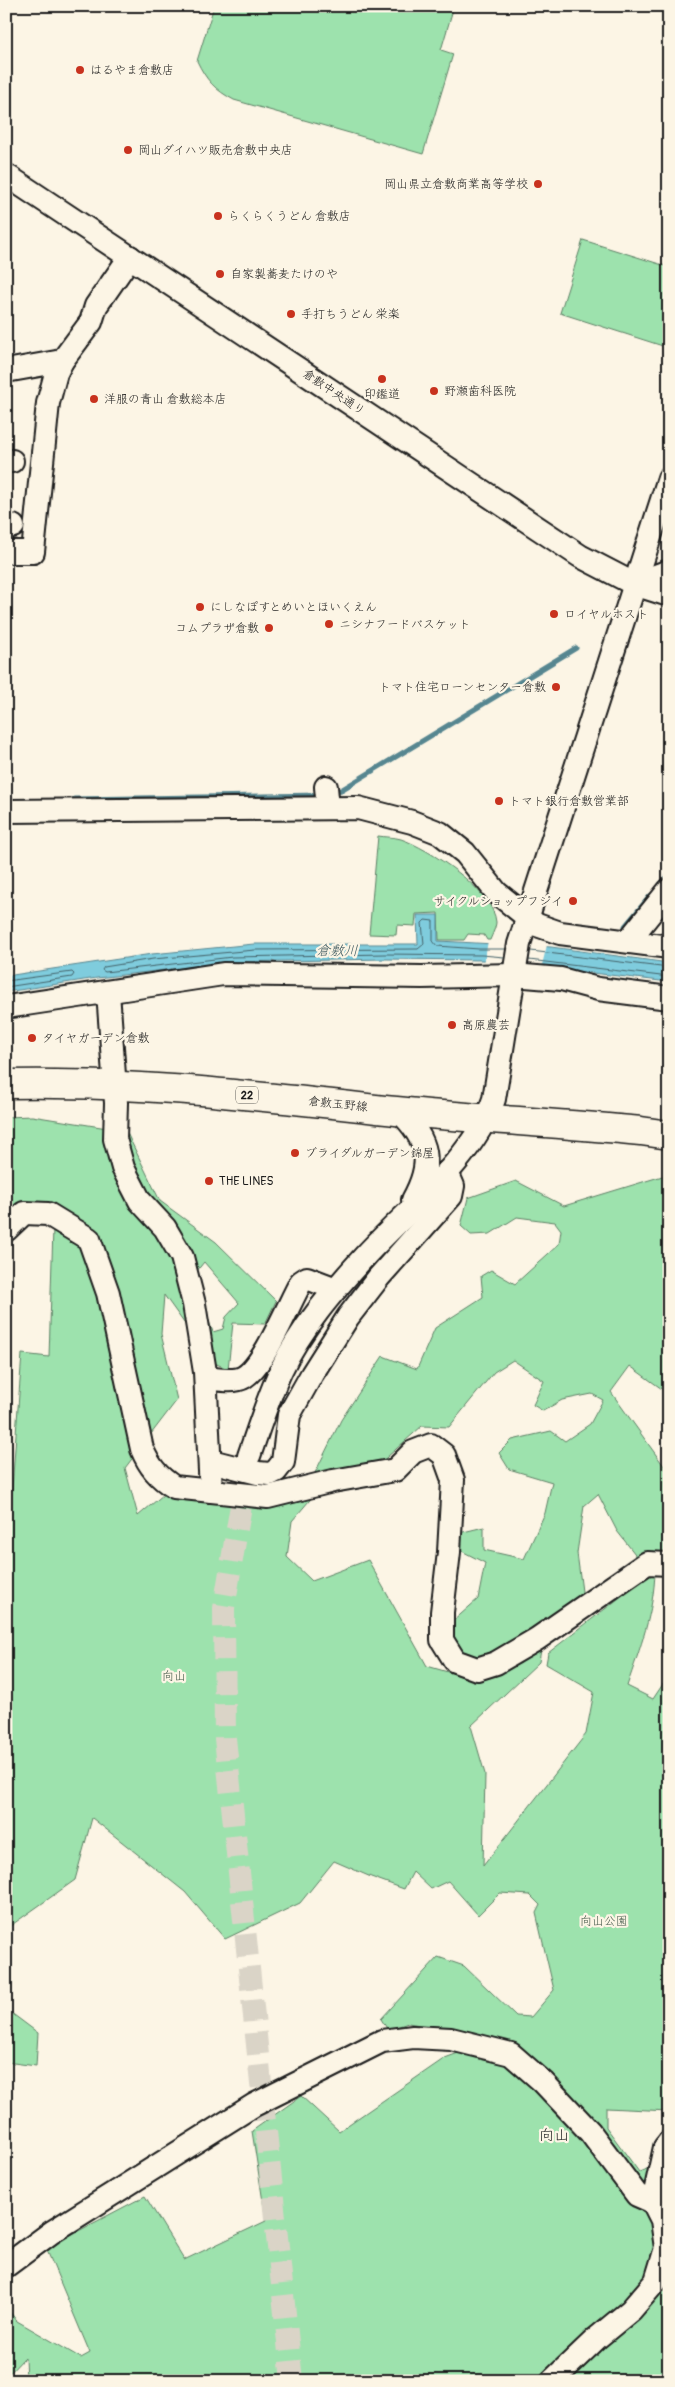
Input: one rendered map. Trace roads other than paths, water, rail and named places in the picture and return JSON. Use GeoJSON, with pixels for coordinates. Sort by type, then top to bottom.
{"type":"FeatureCollection","features":[{"type":"Feature","properties":{"kind":"main road","name":"倉敷玉野線"},"geometry":{"type":"LineString","coordinates":[[6,1084],[43,1083],[257,1096],[399,1111],[641,1131],[669,1135]]}},
{"type":"Feature","properties":{"kind":"street","name":"倉敷中央通り"},"geometry":{"type":"LineString","coordinates":[[6,175],[580,556],[634,584],[669,595]]}},
{"type":"Feature","properties":{"kind":"street"},"geometry":{"type":"LineString","coordinates":[[6,552],[33,552],[48,403],[62,361],[91,322],[96,306],[130,257]]}},
{"type":"Feature","properties":{"kind":"street"},"geometry":{"type":"LineString","coordinates":[[6,371],[62,361]]}},
{"type":"Feature","properties":{"kind":"street"},"geometry":{"type":"LineString","coordinates":[[250,1456],[263,1413],[282,1368],[309,1324],[336,1289],[447,1172],[476,1136],[487,1118],[494,1099],[514,971],[526,918],[669,478]]}},
{"type":"Feature","properties":{"kind":"street"},"geometry":{"type":"LineString","coordinates":[[634,584],[669,571]]}},
{"type":"Feature","properties":{"kind":"street"},"geometry":{"type":"LineString","coordinates":[[6,811],[327,796],[358,808],[385,814],[440,833],[465,853],[497,893],[526,918],[549,930],[669,947]]}},
{"type":"Feature","properties":{"kind":"street"},"geometry":{"type":"LineString","coordinates":[[628,941],[669,890]]}},
{"type":"Feature","properties":{"kind":"street"},"geometry":{"type":"LineString","coordinates":[[6,1007],[223,974],[422,977],[514,971],[561,979],[598,989],[669,998]]}},
{"type":"Feature","properties":{"kind":"street"},"geometry":{"type":"LineString","coordinates":[[108,992],[116,1103],[115,1139],[123,1168],[140,1201],[165,1228],[182,1258],[194,1304],[206,1378],[211,1491]]}},
{"type":"Feature","properties":{"kind":"street"},"geometry":{"type":"LineString","coordinates":[[399,1111],[416,1127],[422,1139],[426,1169],[420,1188],[406,1214]]}},
{"type":"Feature","properties":{"kind":"street"},"geometry":{"type":"LineString","coordinates":[[211,1461],[258,1474],[270,1474],[276,1471],[283,1462],[290,1415],[302,1389],[348,1317],[374,1284],[451,1196],[453,1186],[447,1172]]}},
{"type":"Feature","properties":{"kind":"street"},"geometry":{"type":"LineString","coordinates":[[6,1230],[24,1213],[48,1214],[89,1239],[108,1293],[142,1449],[149,1466],[162,1479],[174,1487],[268,1497],[333,1481],[395,1470],[413,1452],[431,1445],[444,1455],[453,1480],[449,1552],[442,1612],[442,1640],[455,1660],[478,1669],[496,1663],[537,1639],[647,1563],[669,1564]]}},
{"type":"Feature","properties":{"kind":"street"},"geometry":{"type":"LineString","coordinates":[[206,1378],[232,1380],[242,1378],[251,1370],[274,1333],[301,1282],[307,1278],[336,1289]]}},
{"type":"Feature","properties":{"kind":"street"},"geometry":{"type":"LineString","coordinates":[[6,2266],[52,2232],[254,2105],[382,2041],[413,2037],[451,2039],[511,2054],[544,2082],[590,2132],[637,2195],[653,2202]]}},
{"type":"Feature","properties":{"kind":"street"},"geometry":{"type":"LineString","coordinates":[[552,2381],[597,2338],[632,2310],[656,2281],[666,2248],[662,2220],[653,2202],[663,2155],[669,2142]]}},
{"type":"Feature","properties":{"kind":"water","name":"倉敷川"},"geometry":{"type":"Polygon","coordinates":[[[417,915],[438,915],[438,941],[551,947],[669,963],[669,982],[482,960],[385,959],[232,962],[97,978],[6,992],[6,976],[152,954],[254,944],[418,944],[417,915]]]}},
{"type":"Feature","properties":{"kind":"waterway"},"geometry":{"type":"LineString","coordinates":[[331,792],[341,790],[576,648]]}},
{"type":"Feature","properties":{"kind":"waterway"},"geometry":{"type":"LineString","coordinates":[[74,799],[321,795]]}},
{"type":"Feature","properties":{"kind":"waterway"},"geometry":{"type":"LineString","coordinates":[[659,886],[669,875]]}},
{"type":"Feature","properties":{"kind":"waterway"},"geometry":{"type":"LineString","coordinates":[[625,926],[650,896]]}},
{"type":"Feature","properties":{"kind":"tunnel"},"geometry":{"type":"LineString","coordinates":[[246,1475],[224,1608],[225,1738],[292,2381]]}},
{"type":"Feature","properties":{"kind":"place","name":"はるやま倉敷店"},"geometry":{"type":"Point","coordinates":[80,70]}},
{"type":"Feature","properties":{"kind":"place","name":"岡山ダイハツ販売倉敷中央店"},"geometry":{"type":"Point","coordinates":[128,150]}},
{"type":"Feature","properties":{"kind":"place","name":"岡山県立倉敷商業高等学校"},"geometry":{"type":"Point","coordinates":[538,184]}},
{"type":"Feature","properties":{"kind":"place","name":"らくらくうどん 倉敷店"},"geometry":{"type":"Point","coordinates":[218,216]}},
{"type":"Feature","properties":{"kind":"place","name":"自家製蕎麦たけのや"},"geometry":{"type":"Point","coordinates":[220,274]}},
{"type":"Feature","properties":{"kind":"place","name":"手打ちうどん 栄楽"},"geometry":{"type":"Point","coordinates":[291,314]}},
{"type":"Feature","properties":{"kind":"place","name":"印鑑道"},"geometry":{"type":"Point","coordinates":[382,379]}},
{"type":"Feature","properties":{"kind":"place","name":"野瀬歯科医院"},"geometry":{"type":"Point","coordinates":[434,391]}},
{"type":"Feature","properties":{"kind":"place","name":"洋服の青山 倉敷総本店"},"geometry":{"type":"Point","coordinates":[94,399]}},
{"type":"Feature","properties":{"kind":"place","name":"にしなぽすとめいとほいくえん"},"geometry":{"type":"Point","coordinates":[200,607]}},
{"type":"Feature","properties":{"kind":"place","name":"ロイヤルホスト"},"geometry":{"type":"Point","coordinates":[554,614]}},
{"type":"Feature","properties":{"kind":"place","name":"ニシナフードバスケット"},"geometry":{"type":"Point","coordinates":[329,624]}},
{"type":"Feature","properties":{"kind":"place","name":"コムプラザ倉敷"},"geometry":{"type":"Point","coordinates":[269,628]}},
{"type":"Feature","properties":{"kind":"place","name":"トマト住宅ローンセンター倉敷"},"geometry":{"type":"Point","coordinates":[556,687]}},
{"type":"Feature","properties":{"kind":"place","name":"トマト銀行倉敷営業部"},"geometry":{"type":"Point","coordinates":[499,801]}},
{"type":"Feature","properties":{"kind":"place","name":"サイクルショップフジイ"},"geometry":{"type":"Point","coordinates":[573,901]}},
{"type":"Feature","properties":{"kind":"place","name":"高原農芸"},"geometry":{"type":"Point","coordinates":[452,1025]}},
{"type":"Feature","properties":{"kind":"place","name":"タイヤガーデン倉敷"},"geometry":{"type":"Point","coordinates":[32,1038]}},
{"type":"Feature","properties":{"kind":"place","name":"ブライダルガーデン錦屋"},"geometry":{"type":"Point","coordinates":[295,1153]}},
{"type":"Feature","properties":{"kind":"place","name":"THE LINES"},"geometry":{"type":"Point","coordinates":[209,1181]}},
{"type":"Feature","properties":{"kind":"district","name":"向山"},"geometry":{"type":"Point","coordinates":[554,2135]}},
{"type":"Feature","properties":{"kind":"park label","name":"向山公園"},"geometry":{"type":"Point","coordinates":[604,1921]}}]}
